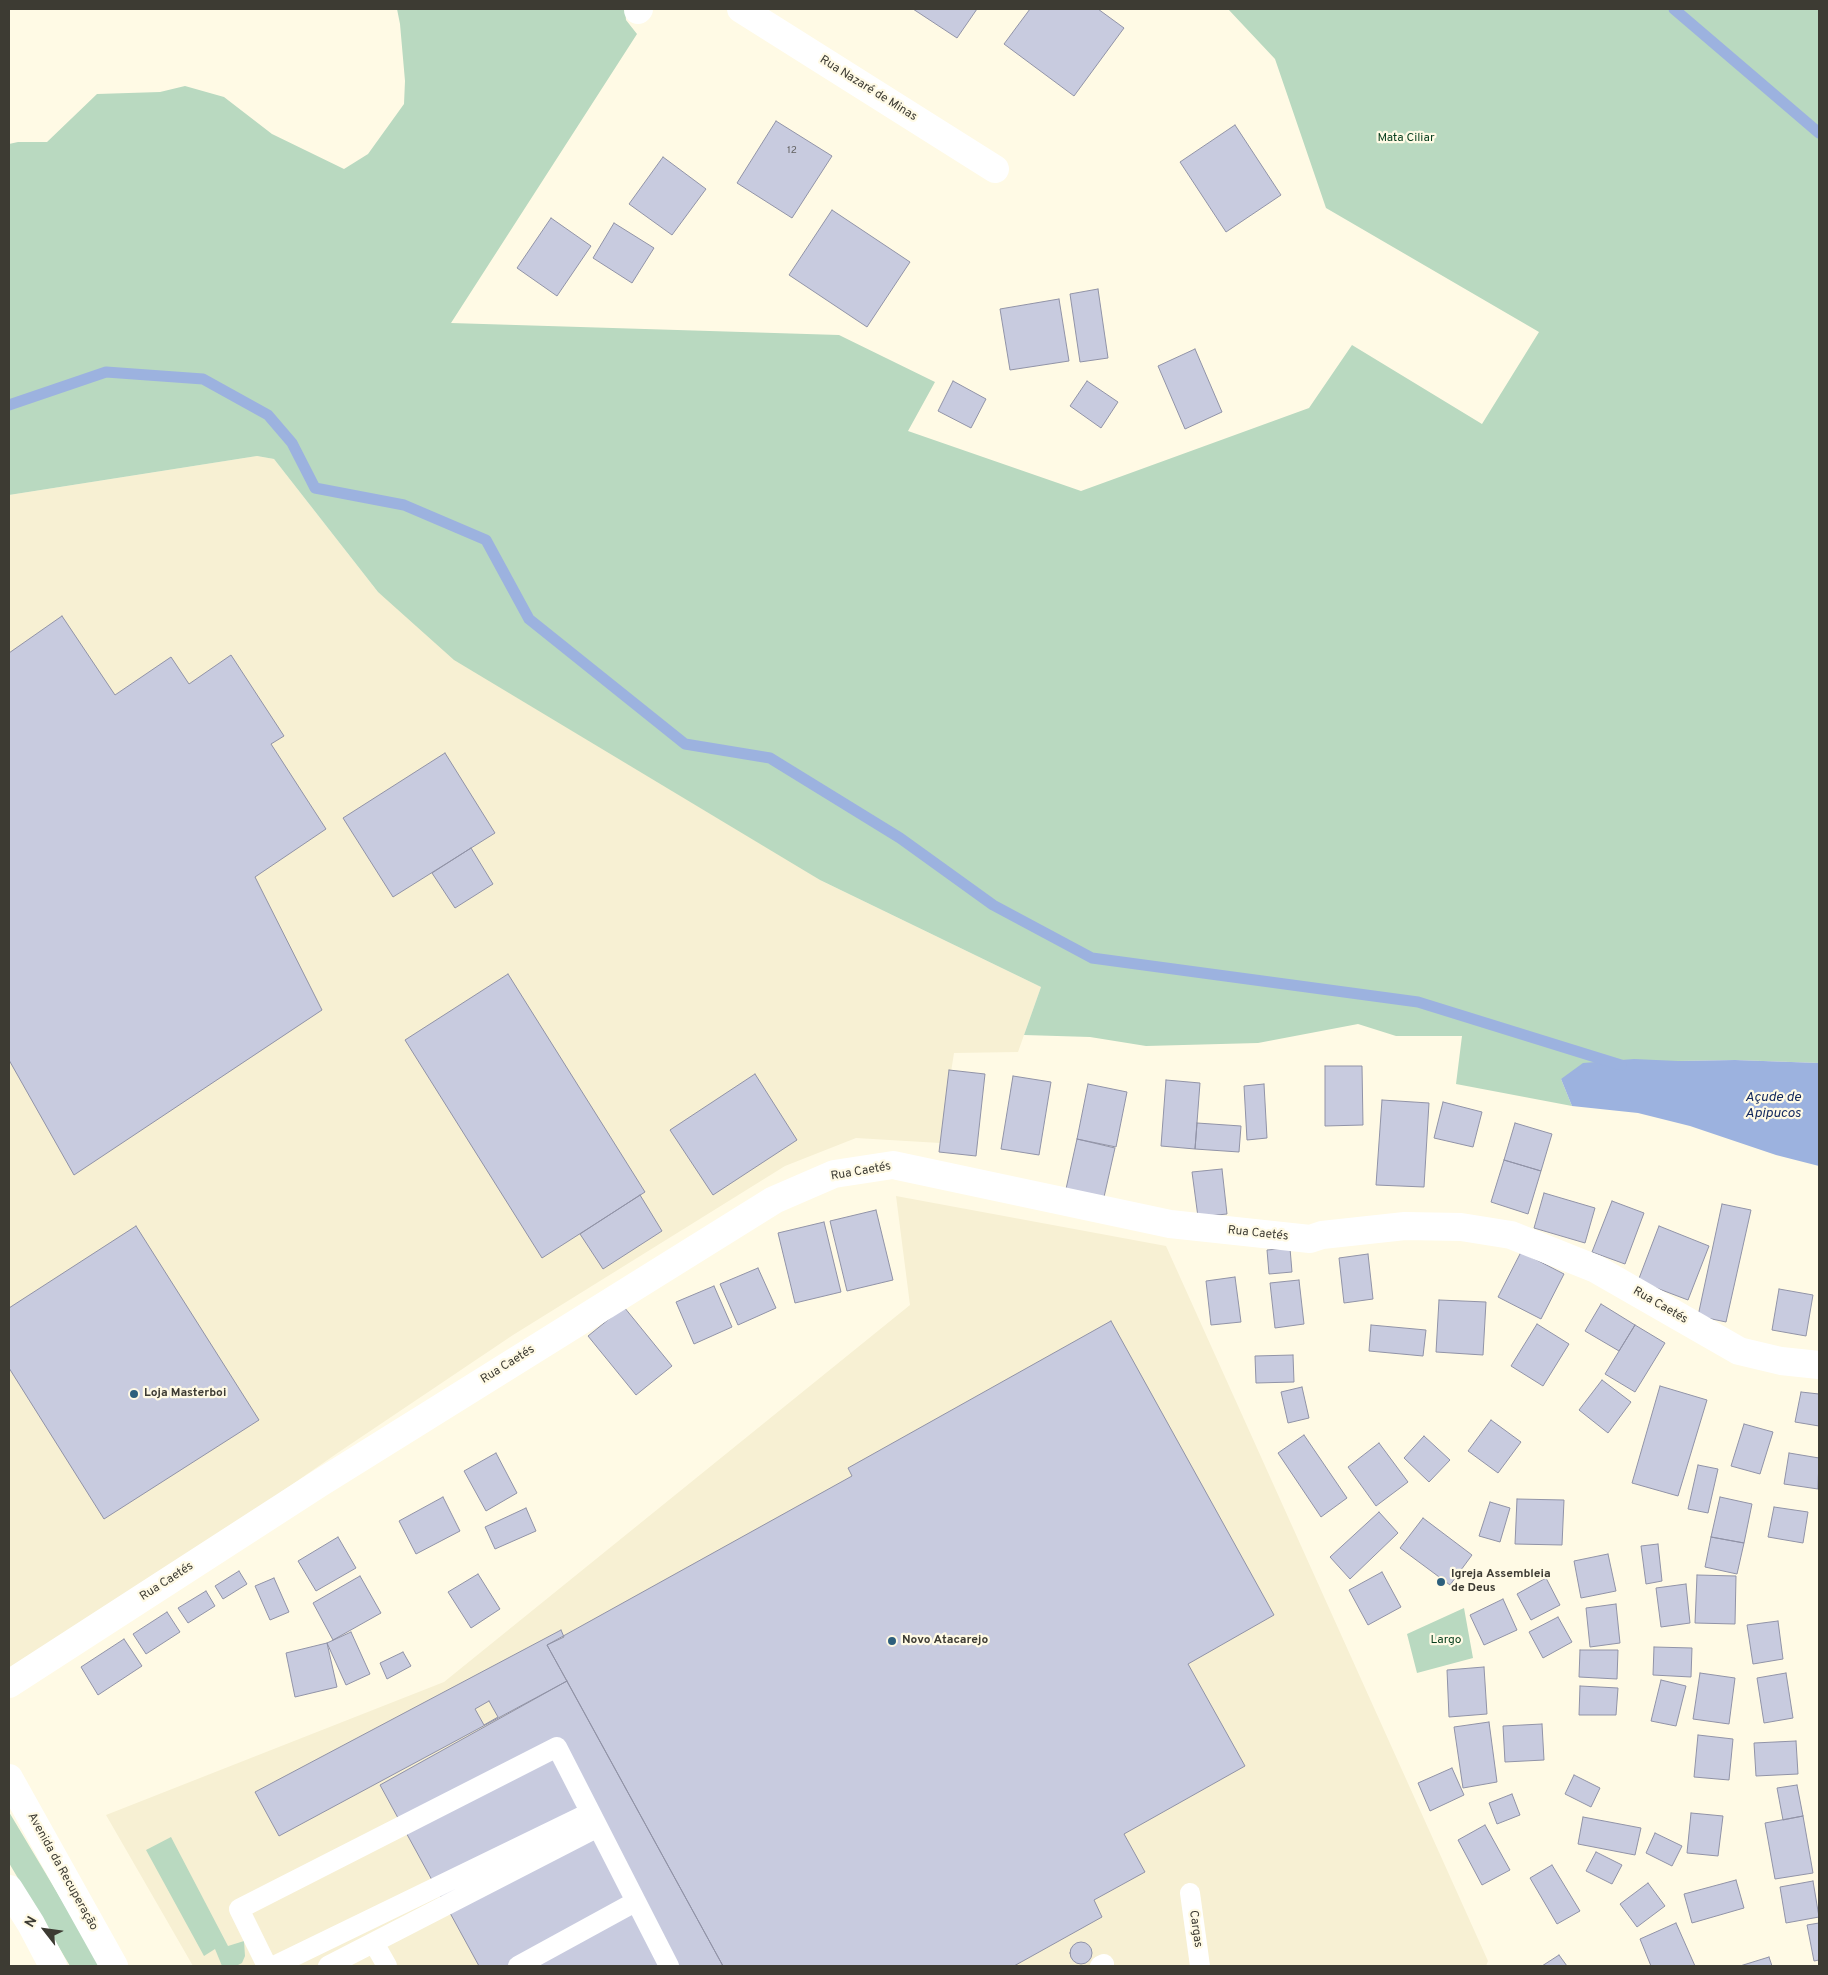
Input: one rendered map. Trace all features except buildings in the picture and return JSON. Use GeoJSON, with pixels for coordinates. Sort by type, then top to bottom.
{"type":"FeatureCollection","features":[{"type":"Feature","properties":{"kind":"main road","name":"Rua Nazaré de Minas"},"geometry":{"type":"LineString","coordinates":[[741,9],[995,169]]}},
{"type":"Feature","properties":{"kind":"main road","name":"Rua Caetés"},"geometry":{"type":"LineString","coordinates":[[9,1684],[320,1483],[774,1200],[834,1174],[894,1165],[1170,1224],[1310,1239],[1322,1235],[1406,1226],[1461,1227],[1511,1235],[1596,1269],[1739,1351],[1781,1361],[1819,1365]]}},
{"type":"Feature","properties":{"kind":"main road","name":"Avenida da Recuperação"},"geometry":{"type":"LineString","coordinates":[[9,1778],[114,1966]]}},
{"type":"Feature","properties":{"kind":"main road"},"geometry":{"type":"LineString","coordinates":[[9,1889],[31,1924],[53,1966]]}},
{"type":"Feature","properties":{"kind":"lane"},"geometry":{"type":"LineString","coordinates":[[267,1966],[239,1909],[557,1747],[592,1820],[669,1966]]}},
{"type":"Feature","properties":{"kind":"lane"},"geometry":{"type":"LineString","coordinates":[[328,1966],[592,1820]]}},
{"type":"Feature","properties":{"kind":"lane"},"geometry":{"type":"LineString","coordinates":[[274,1966],[592,1820]]}},
{"type":"Feature","properties":{"kind":"lane","name":"Cargas"},"geometry":{"type":"LineString","coordinates":[[1190,1893],[1200,1966]]}},
{"type":"Feature","properties":{"kind":"lane"},"geometry":{"type":"LineString","coordinates":[[518,1966],[635,1902]]}},
{"type":"Feature","properties":{"kind":"lane"},"geometry":{"type":"LineString","coordinates":[[374,1942],[388,1966]]}},
{"type":"Feature","properties":{"kind":"shaded area"},"geometry":{"type":"Polygon","coordinates":[[[257,456],[274,459],[378,592],[820,880],[1041,987],[1018,1052],[954,1053],[940,1143],[856,1138],[785,1166],[513,1335],[339,1452],[9,1681],[9,495],[257,456]]]}},
{"type":"Feature","properties":{"kind":"shaded area"},"geometry":{"type":"Polygon","coordinates":[[[896,1196],[1166,1246],[1488,1961],[1486,1966],[193,1966],[106,1815],[444,1682],[910,1305],[896,1196]]]}},
{"type":"Feature","properties":{"kind":"green space","name":"Mata Ciliar"},"geometry":{"type":"Polygon","coordinates":[[[397,9],[625,9],[626,20],[637,34],[451,323],[839,335],[935,382],[908,431],[1081,491],[1309,408],[1352,345],[1482,424],[1539,332],[1326,208],[1275,59],[1228,9],[1819,9],[1819,1063],[1735,1060],[1678,1061],[1561,1079],[1572,1106],[1456,1084],[1462,1036],[1396,1036],[1358,1024],[1258,1043],[1146,1046],[1090,1037],[1024,1035],[1041,987],[820,880],[454,660],[378,592],[274,459],[257,456],[9,495],[9,144],[18,142],[47,142],[97,94],[160,92],[185,86],[224,97],[272,134],[344,169],[368,154],[404,104],[405,81],[397,9]]]}},
{"type":"Feature","properties":{"kind":"green space","name":"Largo"},"geometry":{"type":"Polygon","coordinates":[[[1464,1608],[1473,1658],[1417,1673],[1407,1634],[1464,1608]]]}},
{"type":"Feature","properties":{"kind":"green space"},"geometry":{"type":"Polygon","coordinates":[[[9,1812],[101,1966],[70,1966],[9,1863],[9,1812]]]}},
{"type":"Feature","properties":{"kind":"green space"},"geometry":{"type":"Polygon","coordinates":[[[171,1837],[228,1946],[244,1941],[245,1956],[242,1963],[236,1966],[222,1966],[215,1949],[204,1956],[146,1850],[171,1837]]]}},
{"type":"Feature","properties":{"kind":"water","name":"Açude de Apipucos"},"geometry":{"type":"Polygon","coordinates":[[[1634,1059],[1819,1063],[1819,1166],[1776,1155],[1690,1126],[1638,1113],[1572,1106],[1561,1079],[1583,1063],[1634,1059]]]}},
{"type":"Feature","properties":{"kind":"waterway"},"geometry":{"type":"LineString","coordinates":[[1674,9],[1819,133]]}},
{"type":"Feature","properties":{"kind":"waterway"},"geometry":{"type":"LineString","coordinates":[[9,405],[106,372],[203,379],[268,415],[292,443],[315,488],[404,505],[486,540],[529,619],[685,744],[770,758],[900,838],[993,905],[1092,958],[1418,1002],[1621,1065]]}},
{"type":"Feature","properties":{"kind":"place","name":"Loja Masterboi"},"geometry":{"type":"Point","coordinates":[134,1394]}},
{"type":"Feature","properties":{"kind":"place","name":"Igreja Assembleia de Deus"},"geometry":{"type":"Point","coordinates":[1441,1582]}},
{"type":"Feature","properties":{"kind":"place","name":"Novo Atacarejo"},"geometry":{"type":"Point","coordinates":[892,1641]}}]}
